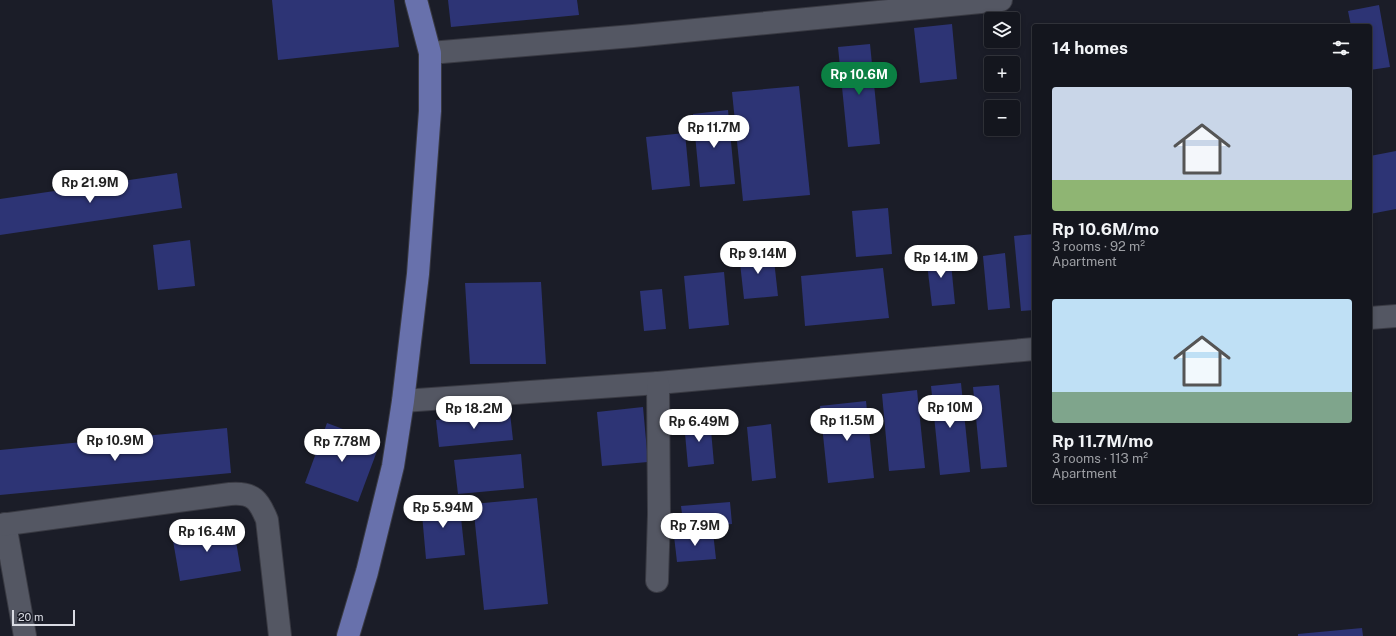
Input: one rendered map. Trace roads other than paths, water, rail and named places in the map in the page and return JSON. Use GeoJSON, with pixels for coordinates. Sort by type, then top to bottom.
{"type":"FeatureCollection","features":[{"type":"Feature","properties":{"kind":"main road"},"geometry":{"type":"LineString","coordinates":[[348,636],[367,572],[393,466],[403,401],[419,266],[430,111],[430,53],[416,0]]}},
{"type":"Feature","properties":{"kind":"street"},"geometry":{"type":"LineString","coordinates":[[430,53],[641,35],[1001,0]]}},
{"type":"Feature","properties":{"kind":"street"},"geometry":{"type":"LineString","coordinates":[[1372,318],[1396,316]]}},
{"type":"Feature","properties":{"kind":"street"},"geometry":{"type":"LineString","coordinates":[[403,401],[658,383],[1032,349]]}},
{"type":"Feature","properties":{"kind":"street"},"geometry":{"type":"LineString","coordinates":[[657,581],[659,514],[658,383]]}},
{"type":"Feature","properties":{"kind":"street"},"geometry":{"type":"LineString","coordinates":[[25,636],[2,525],[230,494],[244,494],[254,498],[261,506],[267,520],[280,636]]}}]}
